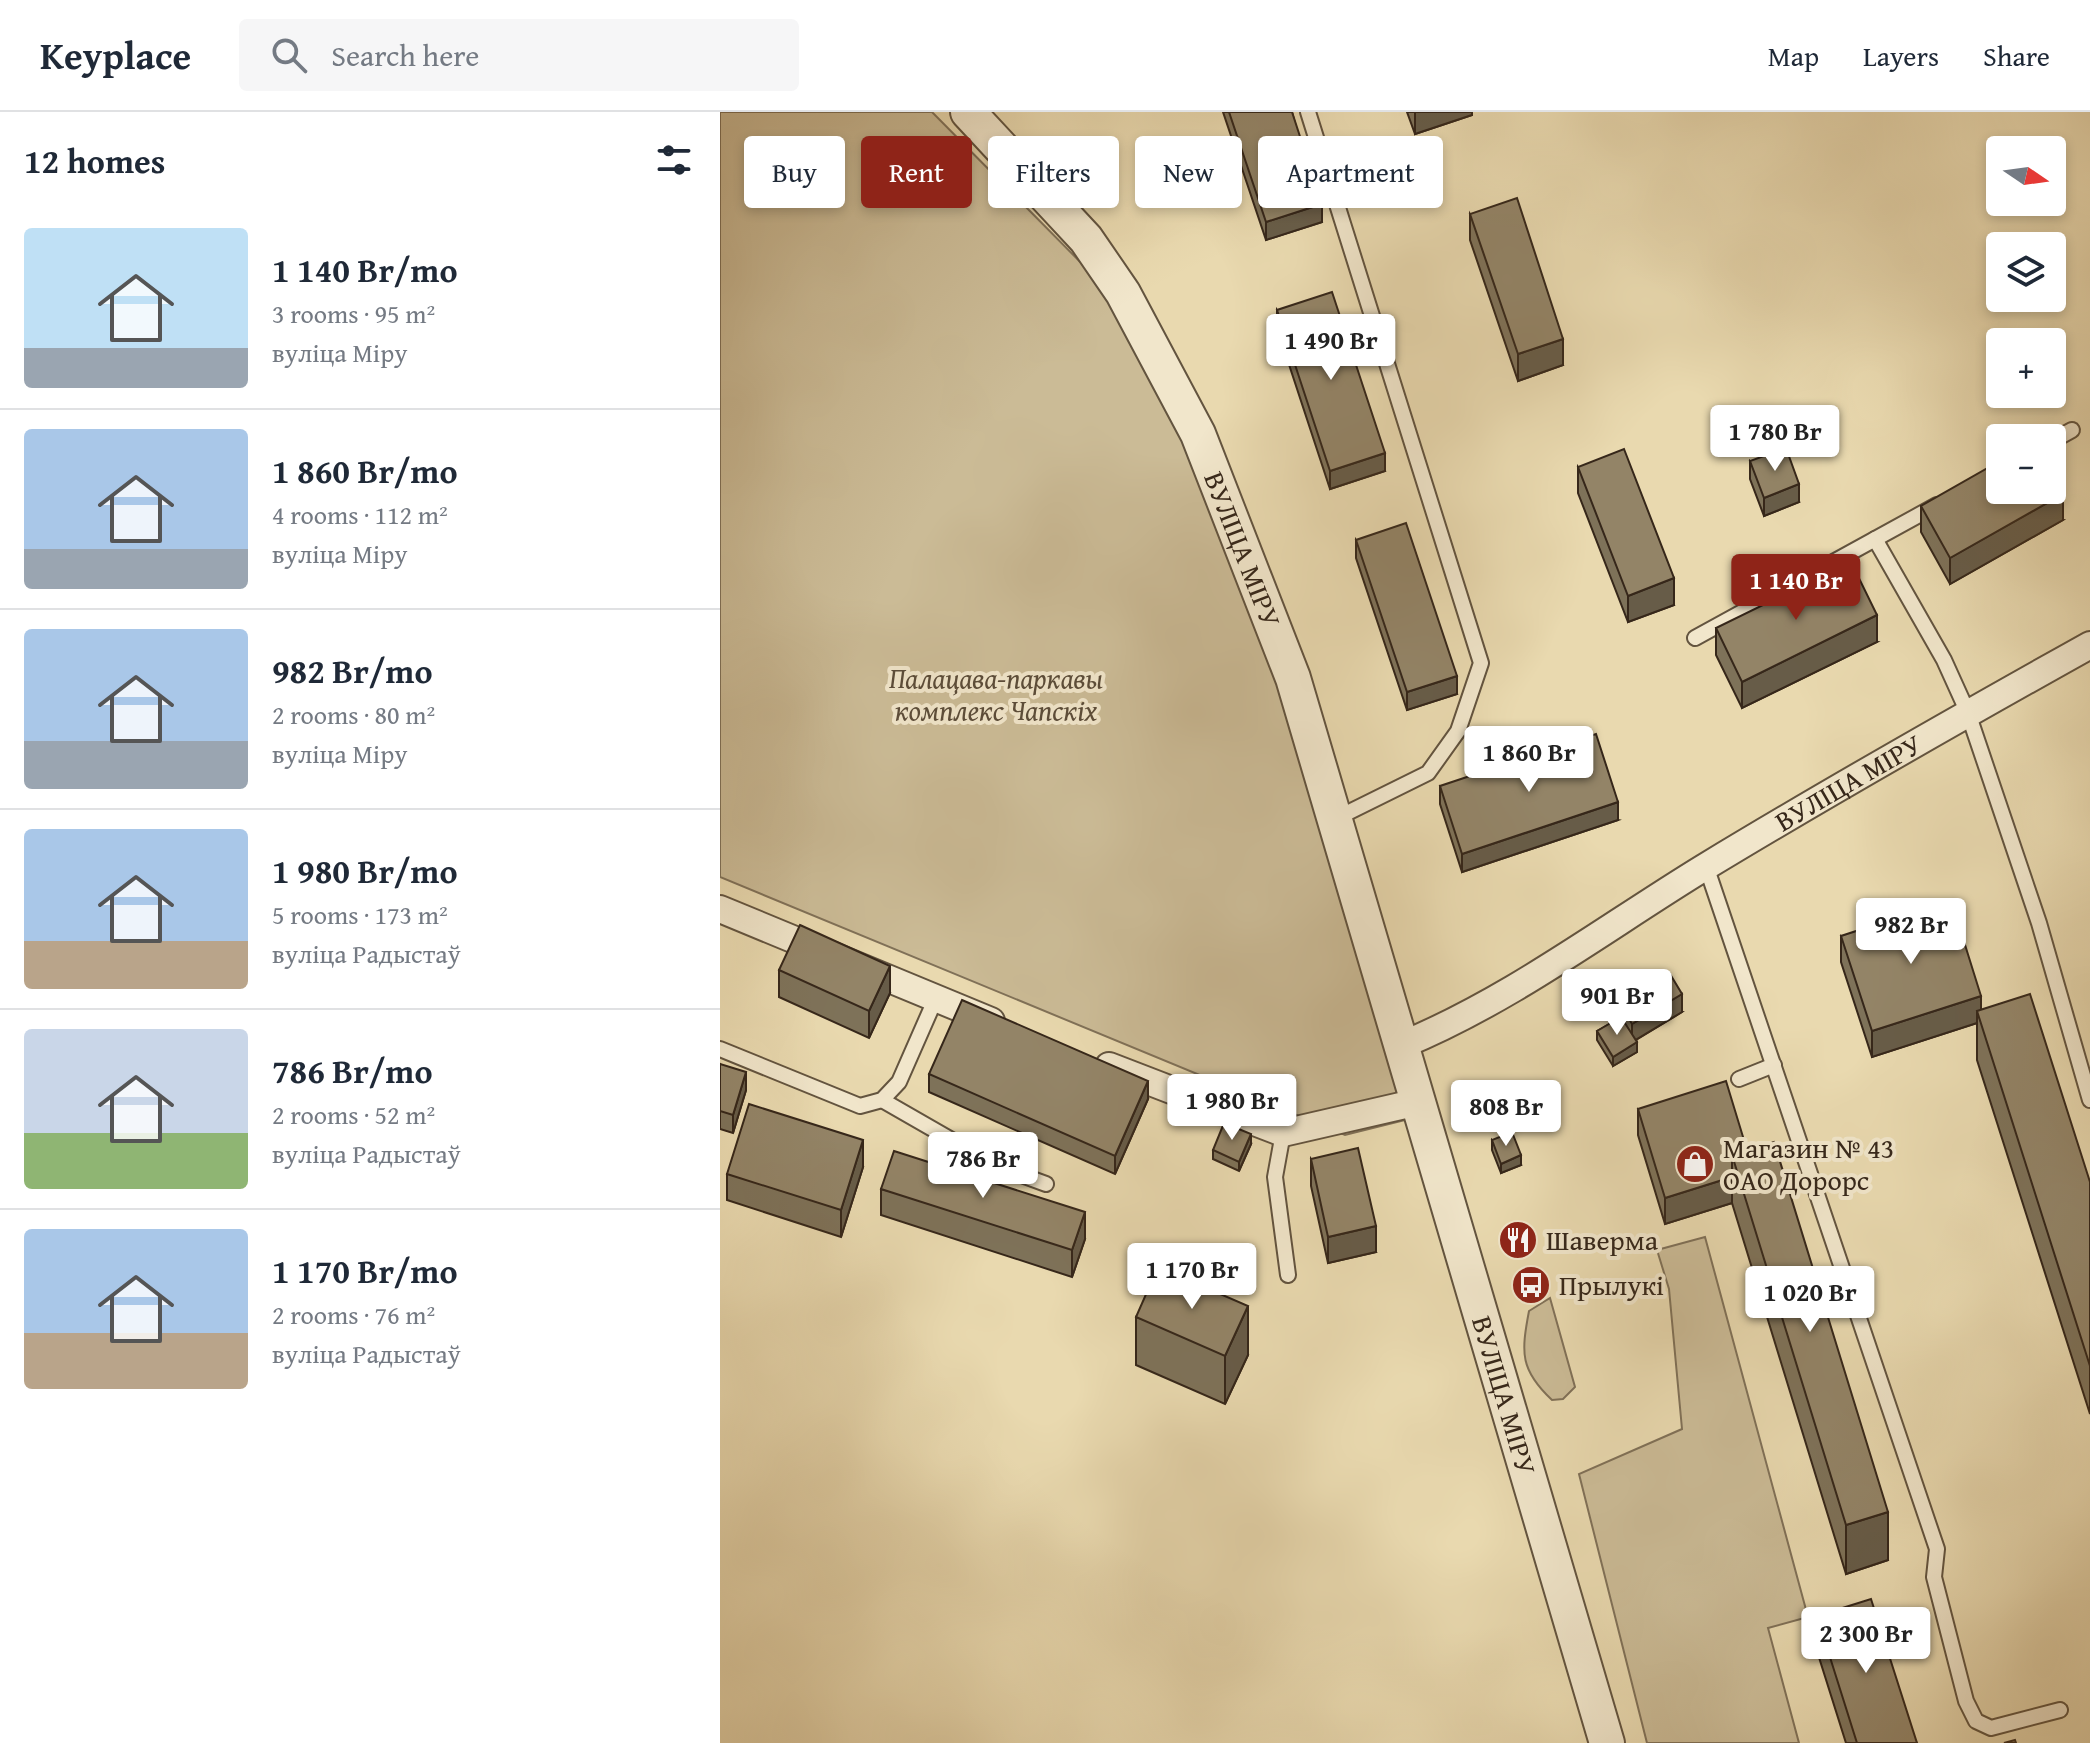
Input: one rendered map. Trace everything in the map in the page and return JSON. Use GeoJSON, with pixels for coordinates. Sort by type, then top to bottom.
{"type":"FeatureCollection","features":[{"type":"Feature","properties":{"kind":"street","name":"ВУЛІЦА МІРУ"},"geometry":{"type":"LineString","coordinates":[[968,112],[1086,239],[1123,293],[1198,434],[1293,678],[1607,1743]]}},
{"type":"Feature","properties":{"kind":"street","name":"ВУЛІЦА МІРУ"},"geometry":{"type":"LineString","coordinates":[[1402,1045],[1452,1024],[1497,999],[1706,866],[2090,645]]}},
{"type":"Feature","properties":{"kind":"street"},"geometry":{"type":"LineString","coordinates":[[720,909],[935,1000],[1022,1033]]}},
{"type":"Feature","properties":{"kind":"street"},"geometry":{"type":"LineString","coordinates":[[1080,1055],[1283,1133],[1418,1102]]}},
{"type":"Feature","properties":{"kind":"lane"},"geometry":{"type":"LineString","coordinates":[[1308,112],[1481,663],[1458,731],[1428,773],[1335,819]]}},
{"type":"Feature","properties":{"kind":"lane"},"geometry":{"type":"LineString","coordinates":[[2066,433],[2072,430]]}},
{"type":"Feature","properties":{"kind":"lane"},"geometry":{"type":"LineString","coordinates":[[1695,638],[1944,500]]}},
{"type":"Feature","properties":{"kind":"lane"},"geometry":{"type":"LineString","coordinates":[[1875,539],[1944,660],[1968,713],[2039,923],[2090,1100]]}},
{"type":"Feature","properties":{"kind":"lane"},"geometry":{"type":"LineString","coordinates":[[1706,866],[1937,1549],[1934,1577],[1966,1701],[1976,1721],[1991,1728],[2060,1710]]}},
{"type":"Feature","properties":{"kind":"lane"},"geometry":{"type":"LineString","coordinates":[[720,1049],[860,1106],[882,1100],[899,1082],[935,1000]]}},
{"type":"Feature","properties":{"kind":"lane"},"geometry":{"type":"LineString","coordinates":[[1739,1079],[1774,1065]]}},
{"type":"Feature","properties":{"kind":"lane"},"geometry":{"type":"LineString","coordinates":[[882,1100],[997,1166],[1046,1184]]}},
{"type":"Feature","properties":{"kind":"lane"},"geometry":{"type":"LineString","coordinates":[[1283,1133],[1275,1177],[1288,1275]]}},
{"type":"Feature","properties":{"kind":"green space","name":"Палацава-паркавы комплекс Чапскіх"},"geometry":{"type":"Polygon","coordinates":[[[720,112],[932,112],[956,136],[861,136],[861,208],[972,208],[972,152],[988,169],[988,208],[1027,208],[1103,285],[1189,433],[1287,688],[1413,1118],[1345,1135],[720,877],[720,112]]]}},
{"type":"Feature","properties":{"kind":"green space"},"geometry":{"type":"Polygon","coordinates":[[[1705,1237],[1808,1617],[1768,1628],[1799,1743],[1647,1743],[1579,1474],[1682,1429],[1669,1289],[1657,1250],[1705,1237]]]}},
{"type":"Feature","properties":{"kind":"green space"},"geometry":{"type":"Polygon","coordinates":[[[1550,1298],[1575,1387],[1563,1399],[1552,1400],[1534,1379],[1524,1350],[1529,1311],[1550,1298]]]}},
{"type":"Feature","properties":{"kind":"building"},"geometry":{"type":"Polygon","coordinates":[[[1229,112],[1292,112],[1300,136],[1258,136],[1258,198],[1242,151],[1242,136],[1237,136],[1229,112]]]}},
{"type":"Feature","properties":{"kind":"building"},"geometry":{"type":"Polygon","coordinates":[[[1517,198],[1563,339],[1518,354],[1470,214],[1517,198]]]}},
{"type":"Feature","properties":{"kind":"building"},"geometry":{"type":"Polygon","coordinates":[[[1261,208],[1310,208],[1266,222],[1261,208]]]}},
{"type":"Feature","properties":{"kind":"building"},"geometry":{"type":"Polygon","coordinates":[[[1332,292],[1385,453],[1330,471],[1277,310],[1332,292]]]}},
{"type":"Feature","properties":{"kind":"building"},"geometry":{"type":"Polygon","coordinates":[[[1786,448],[1799,484],[1764,498],[1750,461],[1786,448]]]}},
{"type":"Feature","properties":{"kind":"building"},"geometry":{"type":"Polygon","coordinates":[[[1624,449],[1674,578],[1628,596],[1578,467],[1624,449]]]}},
{"type":"Feature","properties":{"kind":"building"},"geometry":{"type":"Polygon","coordinates":[[[1986,469],[1986,504],[2045,504],[1950,558],[1921,506],[1986,469]]]}},
{"type":"Feature","properties":{"kind":"building"},"geometry":{"type":"Polygon","coordinates":[[[1406,523],[1457,676],[1407,692],[1356,540],[1406,523]]]}},
{"type":"Feature","properties":{"kind":"building"},"geometry":{"type":"Polygon","coordinates":[[[1851,562],[1877,615],[1742,682],[1716,628],[1851,562]]]}},
{"type":"Feature","properties":{"kind":"building"},"geometry":{"type":"Polygon","coordinates":[[[1596,734],[1618,802],[1462,854],[1440,786],[1596,734]]]}},
{"type":"Feature","properties":{"kind":"building"},"geometry":{"type":"Polygon","coordinates":[[[1951,900],[1981,996],[1872,1031],[1841,936],[1951,900]]]}},
{"type":"Feature","properties":{"kind":"building"},"geometry":{"type":"Polygon","coordinates":[[[800,925],[890,966],[869,1011],[779,970],[800,925]]]}},
{"type":"Feature","properties":{"kind":"building"},"geometry":{"type":"Polygon","coordinates":[[[1670,974],[1682,994],[1632,1024],[1620,1004],[1670,974]]]}},
{"type":"Feature","properties":{"kind":"building"},"geometry":{"type":"Polygon","coordinates":[[[2030,994],[2090,1182],[2090,1366],[1977,1011],[2030,994]]]}},
{"type":"Feature","properties":{"kind":"building"},"geometry":{"type":"Polygon","coordinates":[[[962,1000],[1148,1081],[1115,1156],[929,1074],[962,1000]]]}},
{"type":"Feature","properties":{"kind":"building"},"geometry":{"type":"Polygon","coordinates":[[[1621,1017],[1637,1042],[1613,1057],[1597,1031],[1621,1017]]]}},
{"type":"Feature","properties":{"kind":"building"},"geometry":{"type":"Polygon","coordinates":[[[720,1064],[746,1072],[733,1115],[720,1111],[720,1064]]]}},
{"type":"Feature","properties":{"kind":"building","name":"Магазин № 43 ОАО Дорорс"},"geometry":{"type":"Polygon","coordinates":[[[1726,1081],[1747,1150],[1732,1155],[1732,1177],[1665,1198],[1638,1109],[1726,1081]]]}},
{"type":"Feature","properties":{"kind":"building"},"geometry":{"type":"Polygon","coordinates":[[[749,1104],[863,1140],[841,1210],[727,1174],[749,1104]]]}},
{"type":"Feature","properties":{"kind":"building"},"geometry":{"type":"Polygon","coordinates":[[[1224,1123],[1251,1134],[1239,1162],[1213,1150],[1224,1123]]]}},
{"type":"Feature","properties":{"kind":"building"},"geometry":{"type":"Polygon","coordinates":[[[1512,1132],[1521,1155],[1501,1164],[1492,1140],[1512,1132]]]}},
{"type":"Feature","properties":{"kind":"building"},"geometry":{"type":"Polygon","coordinates":[[[1774,1142],[1888,1512],[1846,1525],[1732,1155],[1774,1142]]]}},
{"type":"Feature","properties":{"kind":"building"},"geometry":{"type":"Polygon","coordinates":[[[1358,1148],[1376,1226],[1328,1237],[1311,1159],[1358,1148]]]}},
{"type":"Feature","properties":{"kind":"building"},"geometry":{"type":"Polygon","coordinates":[[[894,1151],[1085,1212],[1072,1250],[881,1189],[894,1151]]]}},
{"type":"Feature","properties":{"kind":"building"},"geometry":{"type":"Polygon","coordinates":[[[1158,1267],[1248,1306],[1225,1356],[1136,1317],[1158,1267]]]}},
{"type":"Feature","properties":{"kind":"building"},"geometry":{"type":"Polygon","coordinates":[[[1871,1599],[1917,1743],[1857,1743],[1817,1616],[1871,1599]]]}},
{"type":"Feature","properties":{"kind":"place","name":"Магазин № 43 ОАО Дорорс"},"geometry":{"type":"Point","coordinates":[1695,1164]}},
{"type":"Feature","properties":{"kind":"place","name":"Шаверма"},"geometry":{"type":"Point","coordinates":[1518,1240]}},
{"type":"Feature","properties":{"kind":"place","name":"Прылукі"},"geometry":{"type":"Point","coordinates":[1531,1285]}}]}
